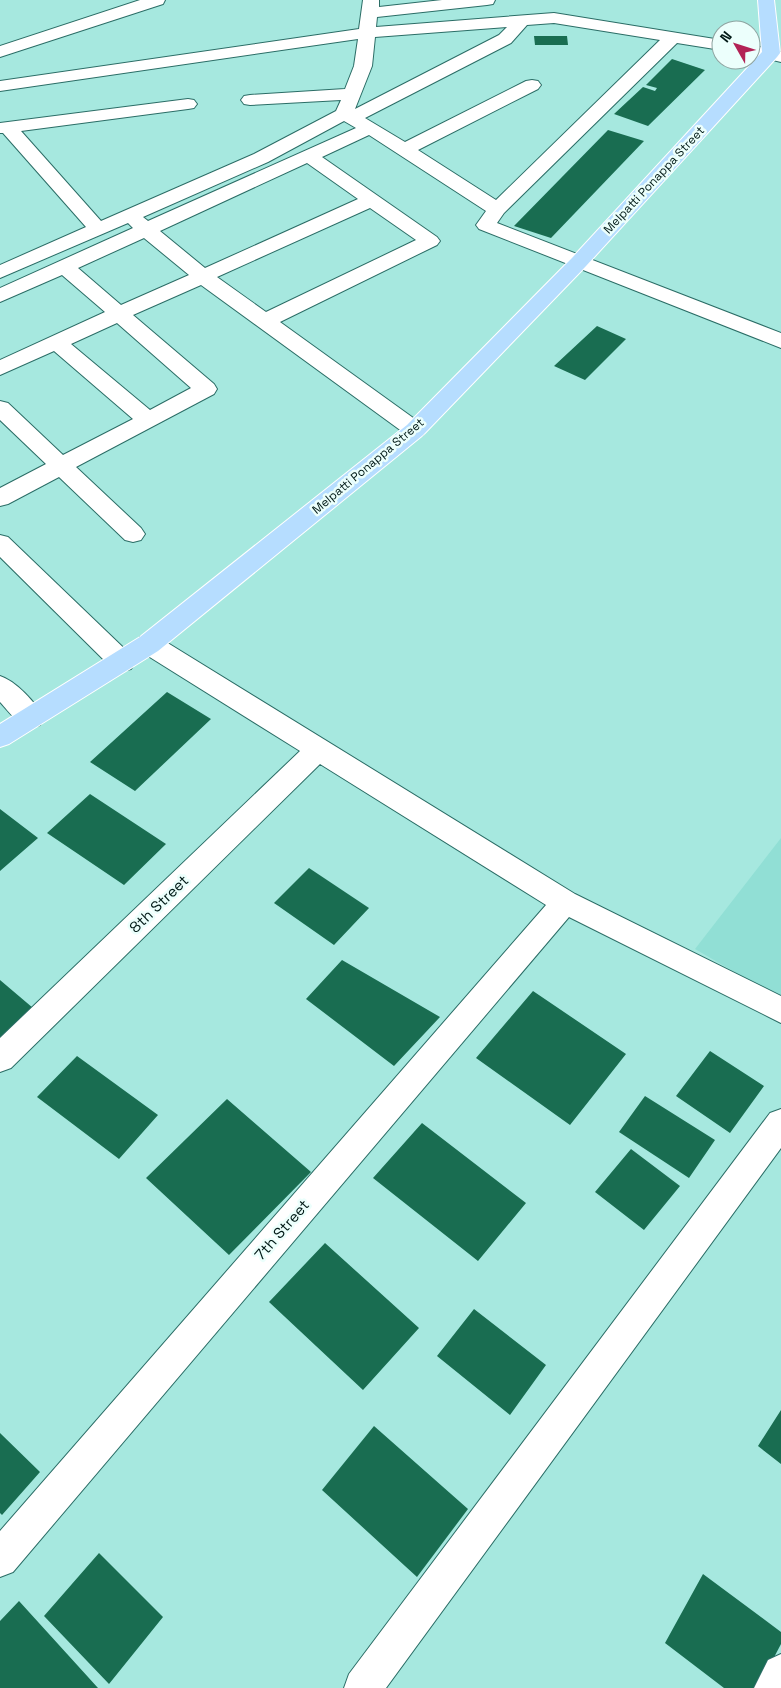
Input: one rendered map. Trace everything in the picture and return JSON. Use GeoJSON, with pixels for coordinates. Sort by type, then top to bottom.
{"type":"FeatureCollection","features":[{"type":"Feature","properties":{"kind":"main road"},"geometry":{"type":"LineString","coordinates":[[766,0],[768,53]]}},
{"type":"Feature","properties":{"kind":"main road","name":"Melpatti Ponappa Street"},"geometry":{"type":"LineString","coordinates":[[0,737],[148,644],[414,430],[579,262],[768,53]]}},
{"type":"Feature","properties":{"kind":"street"},"geometry":{"type":"LineString","coordinates":[[0,52],[157,0]]}},
{"type":"Feature","properties":{"kind":"street"},"geometry":{"type":"LineString","coordinates":[[348,116],[352,94],[362,66],[371,6],[487,0]]}},
{"type":"Feature","properties":{"kind":"street"},"geometry":{"type":"LineString","coordinates":[[0,272],[261,158],[505,39],[532,20],[536,0]]}},
{"type":"Feature","properties":{"kind":"street"},"geometry":{"type":"LineString","coordinates":[[0,86],[367,33],[554,18],[711,43]]}},
{"type":"Feature","properties":{"kind":"street"},"geometry":{"type":"LineString","coordinates":[[673,37],[497,209],[486,225],[781,341]]}},
{"type":"Feature","properties":{"kind":"street"},"geometry":{"type":"LineString","coordinates":[[404,150],[532,85]]}},
{"type":"Feature","properties":{"kind":"street"},"geometry":{"type":"LineString","coordinates":[[250,100],[352,94]]}},
{"type":"Feature","properties":{"kind":"street"},"geometry":{"type":"LineString","coordinates":[[4,128],[188,104]]}},
{"type":"Feature","properties":{"kind":"street"},"geometry":{"type":"LineString","coordinates":[[348,116],[497,209]]}},
{"type":"Feature","properties":{"kind":"street"},"geometry":{"type":"LineString","coordinates":[[4,128],[98,229]]}},
{"type":"Feature","properties":{"kind":"street"},"geometry":{"type":"LineString","coordinates":[[0,296],[370,128]]}},
{"type":"Feature","properties":{"kind":"street"},"geometry":{"type":"LineString","coordinates":[[265,322],[430,240],[309,156]]}},
{"type":"Feature","properties":{"kind":"street"},"geometry":{"type":"LineString","coordinates":[[0,368],[118,313],[204,277],[372,200]]}},
{"type":"Feature","properties":{"kind":"street"},"geometry":{"type":"LineString","coordinates":[[129,216],[204,277],[414,430]]}},
{"type":"Feature","properties":{"kind":"street"},"geometry":{"type":"LineString","coordinates":[[0,498],[206,389],[65,267]]}},
{"type":"Feature","properties":{"kind":"street"},"geometry":{"type":"LineString","coordinates":[[56,342],[148,420]]}},
{"type":"Feature","properties":{"kind":"street"},"geometry":{"type":"LineString","coordinates":[[0,408],[133,534]]}},
{"type":"Feature","properties":{"kind":"street"},"geometry":{"type":"LineString","coordinates":[[0,543],[122,662]]}},
{"type":"Feature","properties":{"kind":"street"},"geometry":{"type":"LineString","coordinates":[[148,644],[565,902],[781,1010]]}},
{"type":"Feature","properties":{"kind":"street"},"geometry":{"type":"LineString","coordinates":[[0,686],[31,718]]}},
{"type":"Feature","properties":{"kind":"street","name":"8th Street"},"geometry":{"type":"LineString","coordinates":[[0,1058],[318,750]]}},
{"type":"Feature","properties":{"kind":"street","name":"7th Street"},"geometry":{"type":"LineString","coordinates":[[0,1559],[565,902]]}},
{"type":"Feature","properties":{"kind":"street"},"geometry":{"type":"LineString","coordinates":[[363,1688],[781,1123]]}},
{"type":"Feature","properties":{"kind":"street"},"geometry":{"type":"LineString","coordinates":[[773,1688],[781,1673]]}},
{"type":"Feature","properties":{"kind":"shaded area"},"geometry":{"type":"Polygon","coordinates":[[[781,838],[781,999],[695,949],[781,838]]]}},
{"type":"Feature","properties":{"kind":"building"},"geometry":{"type":"Polygon","coordinates":[[[534,36],[567,36],[568,45],[535,45],[534,36]]]}},
{"type":"Feature","properties":{"kind":"building"},"geometry":{"type":"Polygon","coordinates":[[[672,59],[705,70],[648,126],[614,114],[643,87],[655,91],[657,88],[646,85],[672,59]]]}},
{"type":"Feature","properties":{"kind":"building"},"geometry":{"type":"Polygon","coordinates":[[[608,130],[644,141],[551,238],[514,226],[608,130]]]}},
{"type":"Feature","properties":{"kind":"building"},"geometry":{"type":"Polygon","coordinates":[[[597,326],[626,339],[585,380],[554,366],[597,326]]]}},
{"type":"Feature","properties":{"kind":"building"},"geometry":{"type":"Polygon","coordinates":[[[167,692],[211,719],[135,791],[90,762],[167,692]]]}},
{"type":"Feature","properties":{"kind":"building"},"geometry":{"type":"Polygon","coordinates":[[[90,794],[166,844],[124,885],[47,833],[90,794]]]}},
{"type":"Feature","properties":{"kind":"building"},"geometry":{"type":"Polygon","coordinates":[[[0,809],[38,838],[0,871],[0,809]]]}},
{"type":"Feature","properties":{"kind":"building"},"geometry":{"type":"Polygon","coordinates":[[[309,868],[369,908],[334,945],[274,903],[309,868]]]}},
{"type":"Feature","properties":{"kind":"building"},"geometry":{"type":"Polygon","coordinates":[[[342,960],[440,1017],[394,1066],[306,999],[342,960]]]}},
{"type":"Feature","properties":{"kind":"building"},"geometry":{"type":"Polygon","coordinates":[[[0,980],[33,1008],[0,1038],[0,980]]]}},
{"type":"Feature","properties":{"kind":"building"},"geometry":{"type":"Polygon","coordinates":[[[533,991],[626,1054],[570,1125],[476,1058],[533,991]]]}},
{"type":"Feature","properties":{"kind":"building"},"geometry":{"type":"Polygon","coordinates":[[[710,1051],[764,1086],[730,1133],[676,1096],[710,1051]]]}},
{"type":"Feature","properties":{"kind":"building"},"geometry":{"type":"Polygon","coordinates":[[[77,1056],[158,1115],[119,1159],[37,1097],[77,1056]]]}},
{"type":"Feature","properties":{"kind":"building"},"geometry":{"type":"Polygon","coordinates":[[[645,1096],[715,1140],[689,1178],[619,1132],[645,1096]]]}},
{"type":"Feature","properties":{"kind":"building"},"geometry":{"type":"Polygon","coordinates":[[[227,1099],[311,1172],[229,1255],[146,1178],[227,1099]]]}},
{"type":"Feature","properties":{"kind":"building"},"geometry":{"type":"Polygon","coordinates":[[[422,1123],[526,1203],[478,1261],[373,1178],[422,1123]]]}},
{"type":"Feature","properties":{"kind":"building"},"geometry":{"type":"Polygon","coordinates":[[[631,1149],[680,1186],[644,1230],[595,1192],[631,1149]]]}},
{"type":"Feature","properties":{"kind":"building"},"geometry":{"type":"Polygon","coordinates":[[[325,1243],[419,1328],[363,1390],[269,1302],[325,1243]]]}},
{"type":"Feature","properties":{"kind":"building"},"geometry":{"type":"Polygon","coordinates":[[[474,1309],[546,1365],[510,1415],[437,1356],[474,1309]]]}},
{"type":"Feature","properties":{"kind":"building"},"geometry":{"type":"Polygon","coordinates":[[[781,1410],[781,1464],[758,1446],[781,1410]]]}},
{"type":"Feature","properties":{"kind":"building"},"geometry":{"type":"Polygon","coordinates":[[[374,1426],[468,1509],[417,1577],[322,1490],[374,1426]]]}},
{"type":"Feature","properties":{"kind":"building"},"geometry":{"type":"Polygon","coordinates":[[[0,1433],[40,1472],[2,1515],[0,1513],[0,1433]]]}},
{"type":"Feature","properties":{"kind":"building"},"geometry":{"type":"Polygon","coordinates":[[[99,1553],[163,1617],[109,1684],[44,1616],[99,1553]]]}},
{"type":"Feature","properties":{"kind":"building"},"geometry":{"type":"Polygon","coordinates":[[[703,1574],[781,1632],[781,1644],[758,1688],[724,1688],[665,1643],[703,1574]]]}},
{"type":"Feature","properties":{"kind":"building"},"geometry":{"type":"Polygon","coordinates":[[[19,1601],[98,1688],[0,1688],[0,1621],[19,1601]]]}}]}
